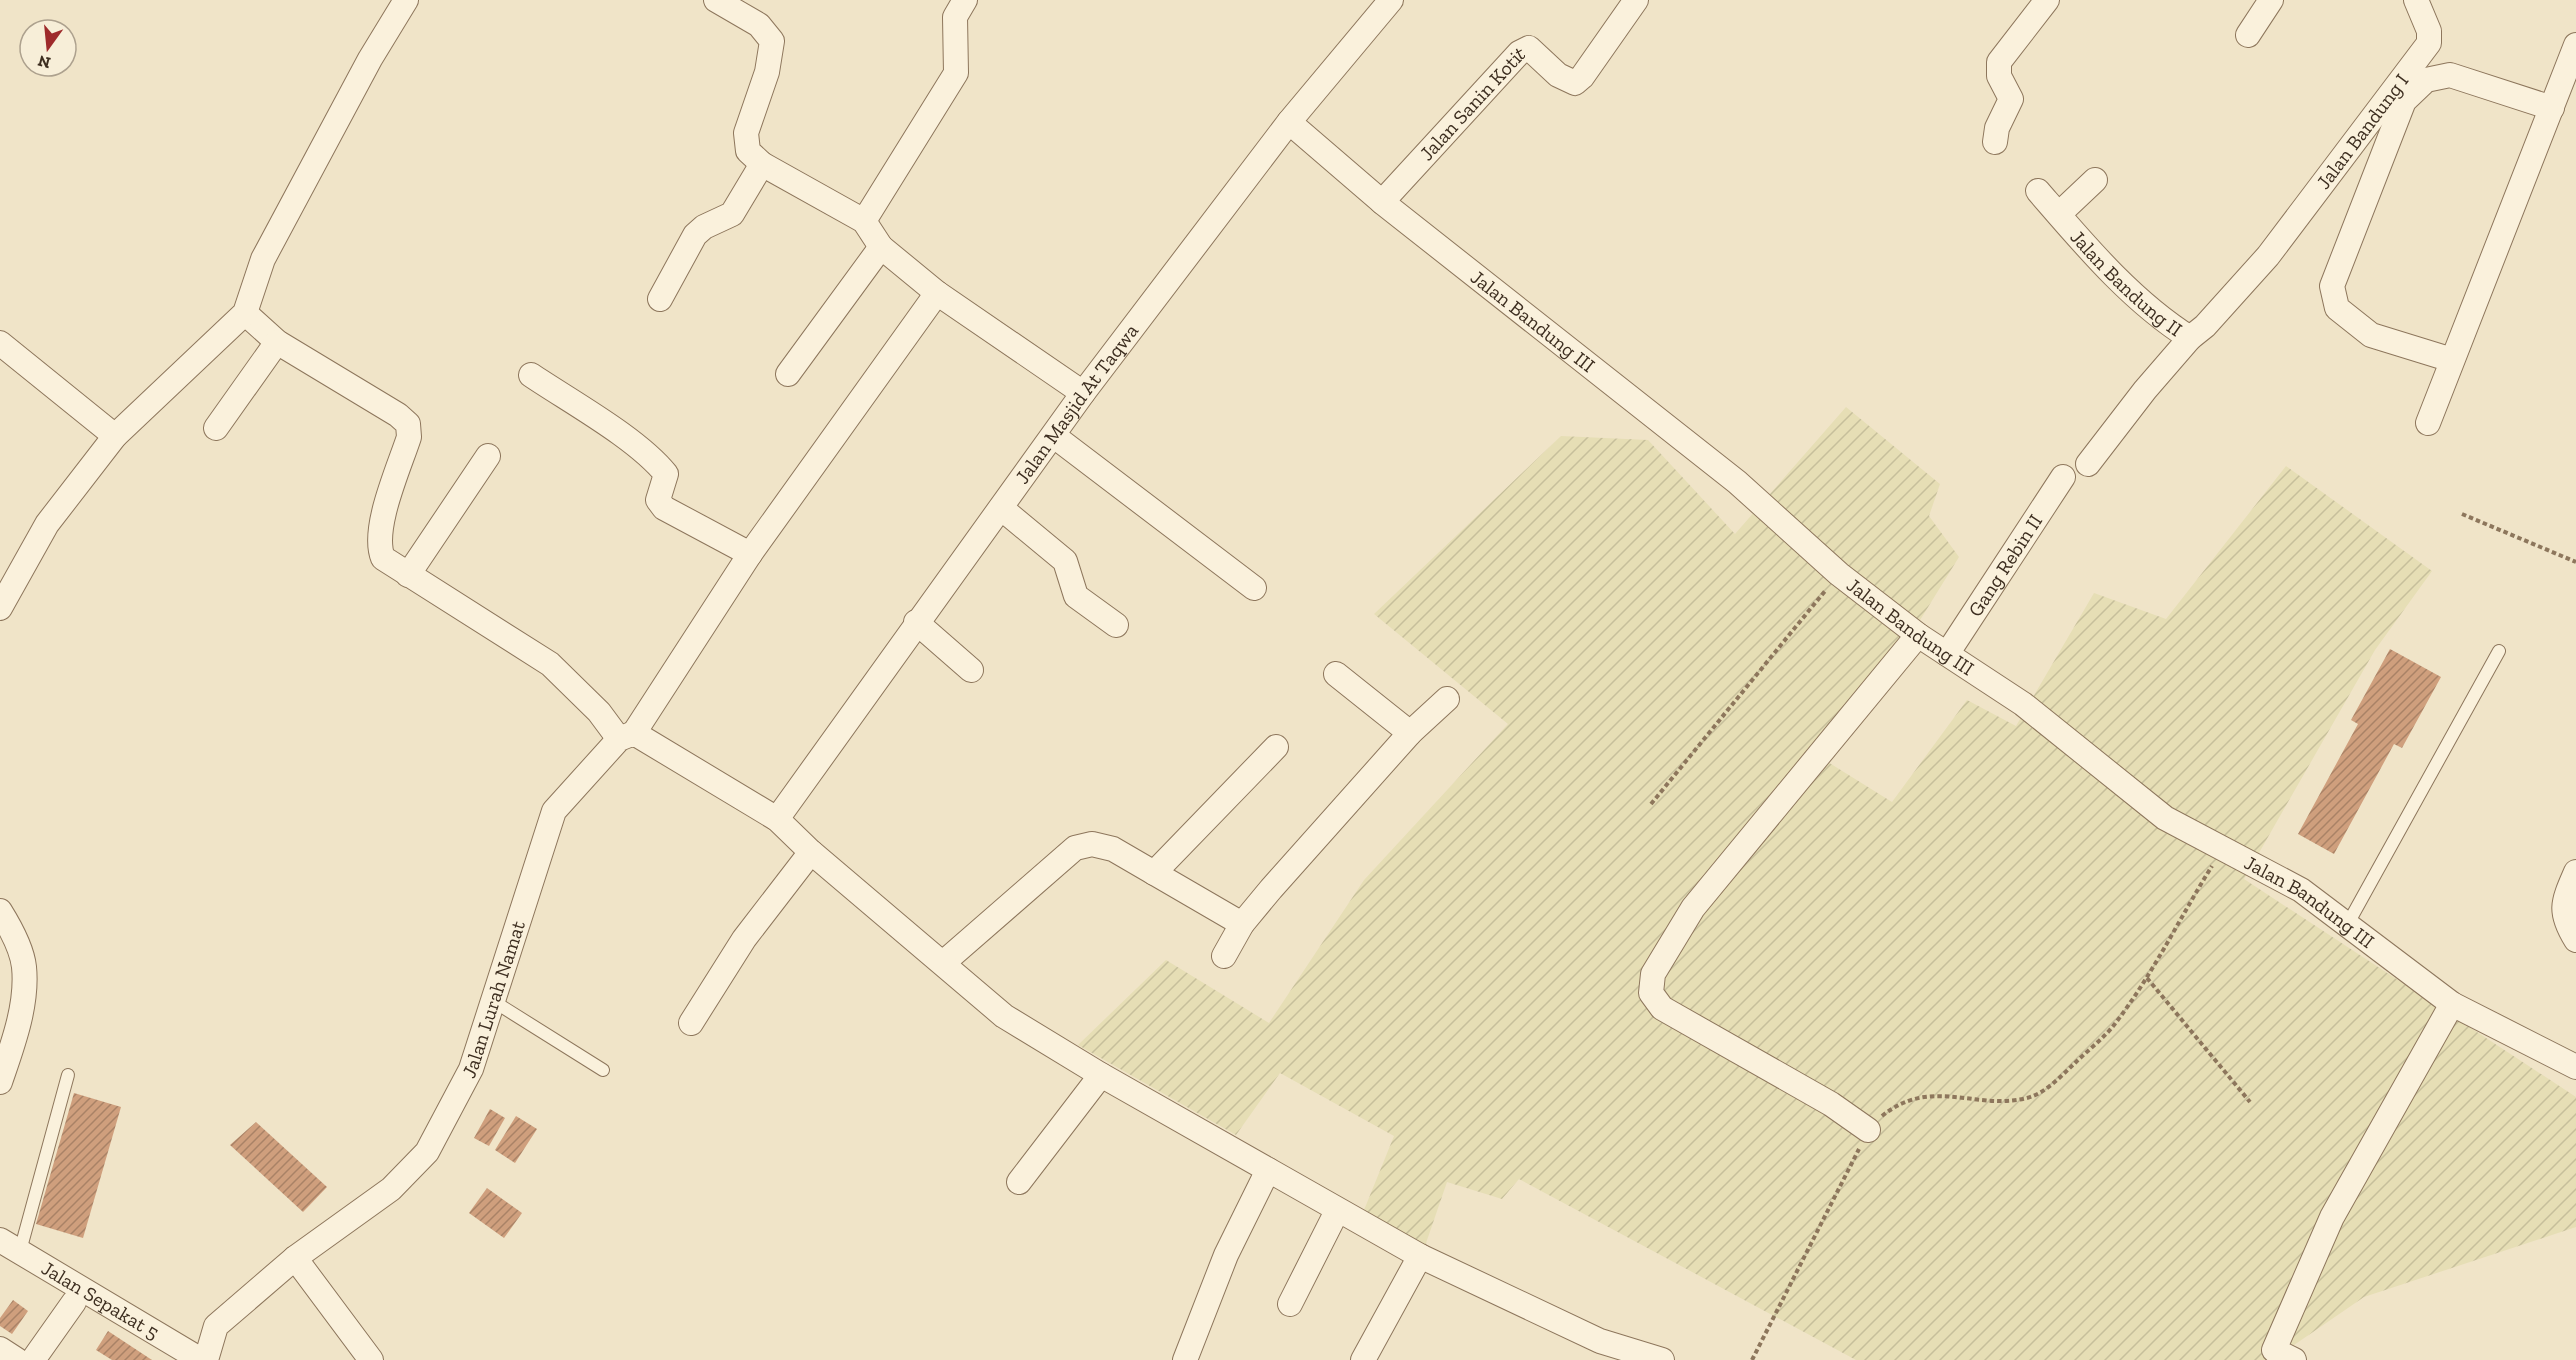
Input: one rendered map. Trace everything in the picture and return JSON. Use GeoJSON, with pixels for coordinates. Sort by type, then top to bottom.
{"type":"FeatureCollection","features":[{"type":"Feature","properties":{"kind":"street"},"geometry":{"type":"LineString","coordinates":[[0,608],[47,524],[115,436],[245,313],[263,259],[370,59],[406,0]]}},
{"type":"Feature","properties":{"kind":"street"},"geometry":{"type":"LineString","coordinates":[[716,0],[759,25],[772,41],[767,72],[746,133],[748,152],[762,164],[864,221],[881,248],[937,293],[1083,393]]}},
{"type":"Feature","properties":{"kind":"street"},"geometry":{"type":"LineString","coordinates":[[864,221],[956,73],[956,17],[965,0]]}},
{"type":"Feature","properties":{"kind":"street","name":"Jalan Masjid At Taqwa"},"geometry":{"type":"LineString","coordinates":[[777,819],[916,622],[1054,436],[1083,393],[1289,122],[1390,0]]}},
{"type":"Feature","properties":{"kind":"street","name":"Jalan Sanin Kotit"},"geometry":{"type":"LineString","coordinates":[[1383,202],[1519,53],[1529,48],[1558,75],[1575,83],[1582,77],[1636,0]]}},
{"type":"Feature","properties":{"kind":"street"},"geometry":{"type":"LineString","coordinates":[[1995,142],[1997,128],[2010,99],[1999,76],[1999,62],[2047,0]]}},
{"type":"Feature","properties":{"kind":"street"},"geometry":{"type":"LineString","coordinates":[[2248,35],[2271,0]]}},
{"type":"Feature","properties":{"kind":"street","name":"Jalan Bandung I"},"geometry":{"type":"LineString","coordinates":[[2268,256],[2429,43],[2429,31],[2416,0]]}},
{"type":"Feature","properties":{"kind":"street"},"geometry":{"type":"LineString","coordinates":[[2428,423],[2576,45]]}},
{"type":"Feature","properties":{"kind":"street"},"geometry":{"type":"LineString","coordinates":[[2452,360],[2371,335],[2337,308],[2332,286],[2404,101],[2426,80],[2450,75],[2552,108]]}},
{"type":"Feature","properties":{"kind":"street","name":"Jalan Bandung III"},"geometry":{"type":"LineString","coordinates":[[1289,122],[1383,202],[1737,482],[1839,574],[1918,635],[2023,704],[2166,818],[2301,890],[2346,927],[2452,1005],[2576,1067]]}},
{"type":"Feature","properties":{"kind":"street"},"geometry":{"type":"LineString","coordinates":[[660,299],[695,235],[701,228],[732,214],[762,164]]}},
{"type":"Feature","properties":{"kind":"street"},"geometry":{"type":"LineString","coordinates":[[2059,214],[2095,180]]}},
{"type":"Feature","properties":{"kind":"street","name":"Jalan Bandung II"},"geometry":{"type":"LineString","coordinates":[[2038,191],[2122,281],[2170,326],[2190,338],[2205,326],[2268,256]]}},
{"type":"Feature","properties":{"kind":"street"},"geometry":{"type":"LineString","coordinates":[[788,374],[881,248]]}},
{"type":"Feature","properties":{"kind":"street","name":"Jalan Lurah Namat"},"geometry":{"type":"LineString","coordinates":[[206,1360],[216,1326],[295,1258],[391,1189],[427,1152],[471,1070],[554,812],[626,736],[750,554],[937,293]]}},
{"type":"Feature","properties":{"kind":"street"},"geometry":{"type":"LineString","coordinates":[[245,313],[277,342],[398,415],[408,424],[409,438],[382,523],[379,546],[383,558],[550,664],[626,736],[777,819],[811,852],[1004,1016],[1101,1075],[1337,1211],[1596,1350],[1662,1360]]}},
{"type":"Feature","properties":{"kind":"street"},"geometry":{"type":"LineString","coordinates":[[2088,464],[2145,390],[2190,338]]}},
{"type":"Feature","properties":{"kind":"street"},"geometry":{"type":"LineString","coordinates":[[216,428],[277,342]]}},
{"type":"Feature","properties":{"kind":"street"},"geometry":{"type":"LineString","coordinates":[[0,343],[115,436]]}},
{"type":"Feature","properties":{"kind":"street"},"geometry":{"type":"LineString","coordinates":[[531,375],[636,446],[660,467],[666,474],[658,500],[664,508],[750,554]]}},
{"type":"Feature","properties":{"kind":"street"},"geometry":{"type":"LineString","coordinates":[[1054,436],[1254,588]]}},
{"type":"Feature","properties":{"kind":"street"},"geometry":{"type":"LineString","coordinates":[[408,575],[488,456]]}},
{"type":"Feature","properties":{"kind":"street","name":"Gang Rebin II"},"geometry":{"type":"LineString","coordinates":[[1947,654],[2063,477]]}},
{"type":"Feature","properties":{"kind":"street"},"geometry":{"type":"LineString","coordinates":[[1000,508],[1065,561],[1074,593],[1116,625]]}},
{"type":"Feature","properties":{"kind":"street"},"geometry":{"type":"LineString","coordinates":[[916,622],[971,670]]}},
{"type":"Feature","properties":{"kind":"street"},"geometry":{"type":"LineString","coordinates":[[1868,1130],[1822,1098],[1662,1008],[1651,993],[1653,974],[1693,908],[1918,635]]}},
{"type":"Feature","properties":{"kind":"street"},"geometry":{"type":"LineString","coordinates":[[1336,674],[1410,733]]}},
{"type":"Feature","properties":{"kind":"street"},"geometry":{"type":"LineString","coordinates":[[1224,956],[1242,924],[1410,733],[1447,699]]}},
{"type":"Feature","properties":{"kind":"street"},"geometry":{"type":"LineString","coordinates":[[1154,873],[1276,747]]}},
{"type":"Feature","properties":{"kind":"street"},"geometry":{"type":"LineString","coordinates":[[944,963],[1075,848],[1092,844],[1113,849],[1242,924]]}},
{"type":"Feature","properties":{"kind":"street"},"geometry":{"type":"LineString","coordinates":[[692,1023],[744,939],[811,852]]}},
{"type":"Feature","properties":{"kind":"street"},"geometry":{"type":"LineString","coordinates":[[2576,872],[2563,911],[2564,921],[2576,940]]}},
{"type":"Feature","properties":{"kind":"street"},"geometry":{"type":"LineString","coordinates":[[0,911],[11,928],[24,967],[20,1022],[0,1082]]}},
{"type":"Feature","properties":{"kind":"street"},"geometry":{"type":"LineString","coordinates":[[2278,1357],[2332,1217],[2452,1005]]}},
{"type":"Feature","properties":{"kind":"street"},"geometry":{"type":"LineString","coordinates":[[1019,1182],[1101,1075]]}},
{"type":"Feature","properties":{"kind":"street"},"geometry":{"type":"LineString","coordinates":[[1185,1360],[1226,1255],[1268,1170]]}},
{"type":"Feature","properties":{"kind":"street"},"geometry":{"type":"LineString","coordinates":[[1290,1304],[1337,1211]]}},
{"type":"Feature","properties":{"kind":"street","name":"Jalan Sepakat 5"},"geometry":{"type":"LineString","coordinates":[[10,1246],[201,1360]]}},
{"type":"Feature","properties":{"kind":"street"},"geometry":{"type":"LineString","coordinates":[[1363,1360],[1420,1256]]}},
{"type":"Feature","properties":{"kind":"street"},"geometry":{"type":"LineString","coordinates":[[295,1258],[371,1360]]}},
{"type":"Feature","properties":{"kind":"street"},"geometry":{"type":"LineString","coordinates":[[33,1360],[74,1302]]}},
{"type":"Feature","properties":{"kind":"street"},"geometry":{"type":"LineString","coordinates":[[0,1349],[17,1360]]}},
{"type":"Feature","properties":{"kind":"lane"},"geometry":{"type":"LineString","coordinates":[[2346,927],[2499,651]]}},
{"type":"Feature","properties":{"kind":"lane"},"geometry":{"type":"LineString","coordinates":[[493,1001],[603,1070]]}},
{"type":"Feature","properties":{"kind":"lane"},"geometry":{"type":"LineString","coordinates":[[10,1246],[68,1075]]}},
{"type":"Feature","properties":{"kind":"path"},"geometry":{"type":"LineString","coordinates":[[2462,514],[2576,562]]}},
{"type":"Feature","properties":{"kind":"path"},"geometry":{"type":"LineString","coordinates":[[1651,804],[1839,574]]}},
{"type":"Feature","properties":{"kind":"path"},"geometry":{"type":"LineString","coordinates":[[1752,1360],[1868,1130],[1884,1114],[1904,1102],[1937,1095],[2001,1100],[2028,1098],[2055,1083],[2112,1027],[2147,978],[2176,924],[2223,848]]}},
{"type":"Feature","properties":{"kind":"path"},"geometry":{"type":"LineString","coordinates":[[2147,978],[2161,992],[2250,1102]]}},
{"type":"Feature","properties":{"kind":"shaded area"},"geometry":{"type":"Polygon","coordinates":[[[1846,407],[1940,484],[1929,516],[1959,557],[1904,646],[1823,759],[1892,802],[1967,700],[2016,726],[2094,593],[2166,619],[2286,466],[2432,571],[2375,650],[2244,879],[2576,1097],[2576,1227],[2364,1297],[2272,1360],[1856,1360],[1519,1179],[1502,1199],[1447,1182],[1425,1246],[1362,1215],[1394,1136],[1280,1073],[1236,1135],[1078,1045],[1166,960],[1269,1023],[1364,880],[1508,724],[1374,614],[1561,436],[1648,440],[1735,534],[1846,407]]]}},
{"type":"Feature","properties":{"kind":"building"},"geometry":{"type":"Polygon","coordinates":[[[2390,649],[2441,677],[2402,748],[2394,744],[2334,854],[2298,834],[2358,724],[2351,720],[2390,649]]]}},
{"type":"Feature","properties":{"kind":"building"},"geometry":{"type":"Polygon","coordinates":[[[74,1093],[121,1107],[83,1238],[36,1224],[74,1093]]]}},
{"type":"Feature","properties":{"kind":"building"},"geometry":{"type":"Polygon","coordinates":[[[490,1109],[505,1118],[489,1146],[474,1138],[490,1109]]]}},
{"type":"Feature","properties":{"kind":"building"},"geometry":{"type":"Polygon","coordinates":[[[516,1116],[537,1129],[515,1163],[495,1150],[516,1116]]]}},
{"type":"Feature","properties":{"kind":"building"},"geometry":{"type":"Polygon","coordinates":[[[256,1122],[327,1187],[303,1212],[230,1145],[256,1122]]]}},
{"type":"Feature","properties":{"kind":"building"},"geometry":{"type":"Polygon","coordinates":[[[487,1188],[522,1213],[504,1238],[469,1213],[487,1188]]]}},
{"type":"Feature","properties":{"kind":"building"},"geometry":{"type":"Polygon","coordinates":[[[13,1300],[28,1311],[12,1334],[0,1326],[0,1318],[13,1300]]]}},
{"type":"Feature","properties":{"kind":"building"},"geometry":{"type":"Polygon","coordinates":[[[108,1331],[152,1360],[112,1360],[96,1350],[108,1331]]]}}]}
